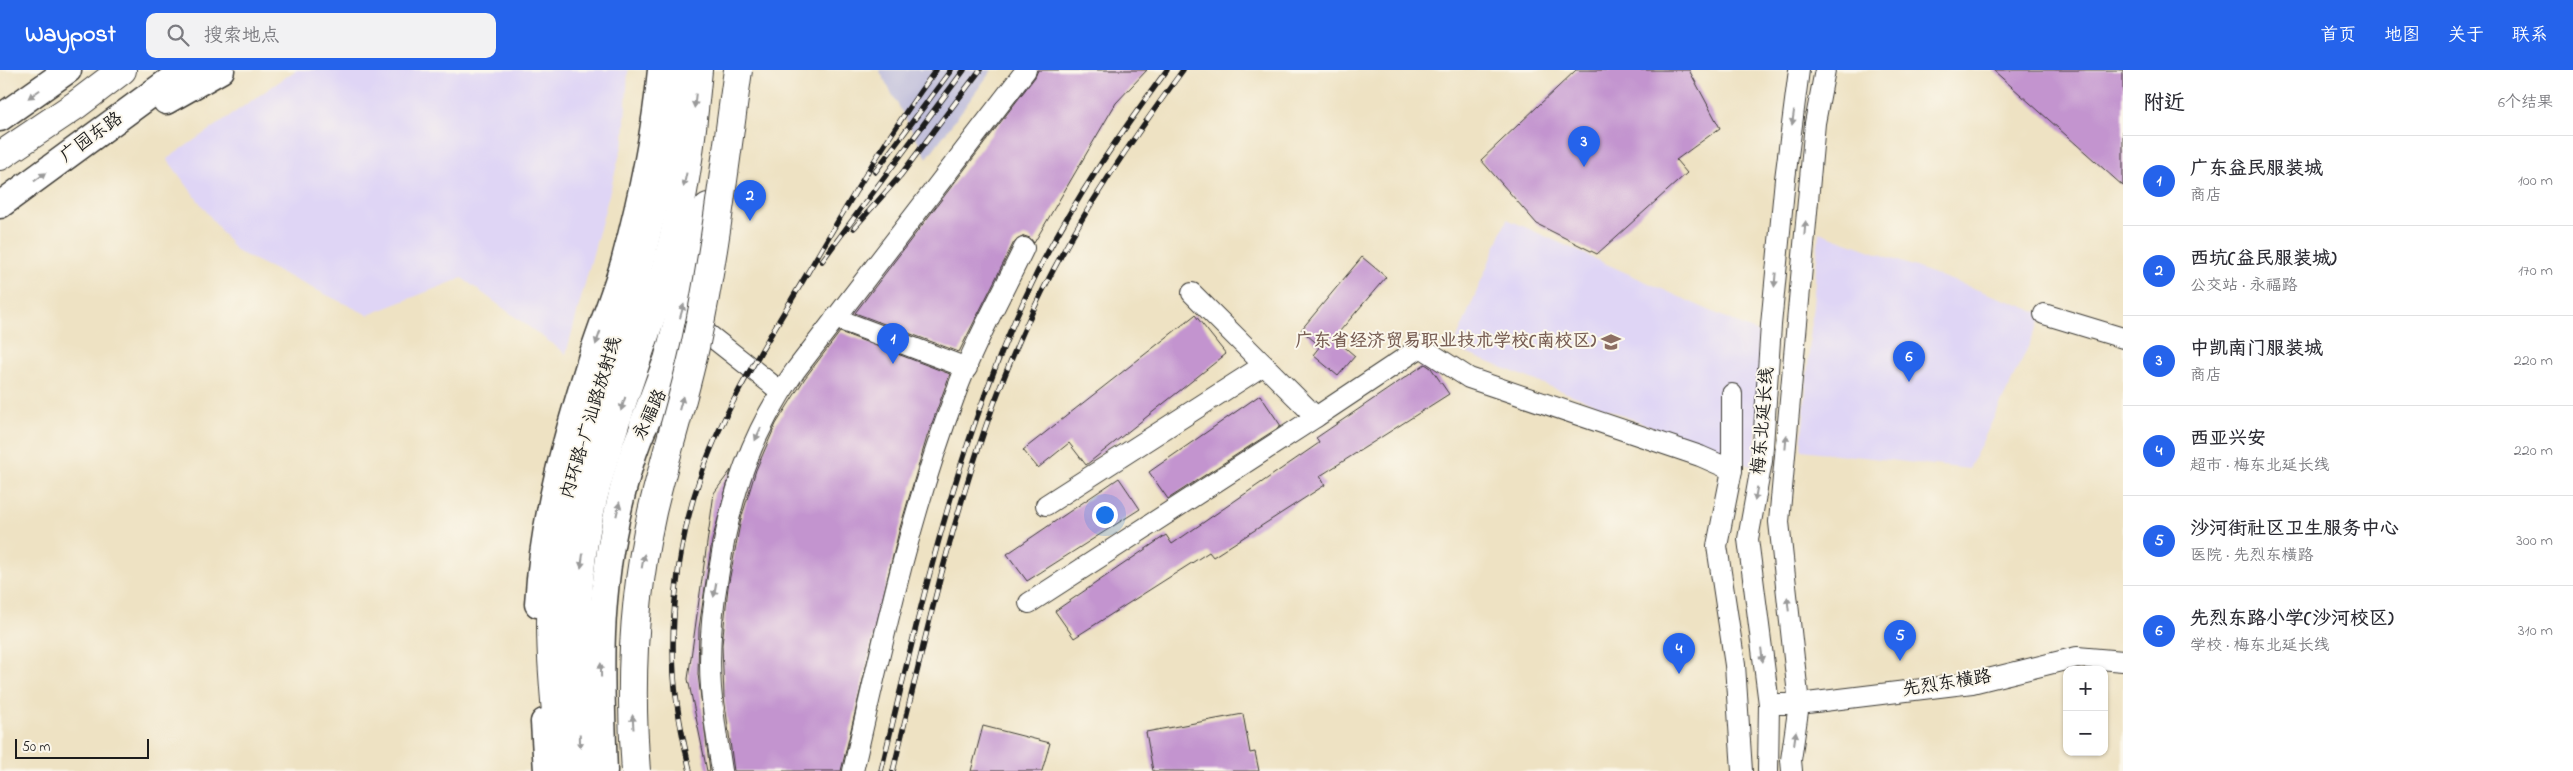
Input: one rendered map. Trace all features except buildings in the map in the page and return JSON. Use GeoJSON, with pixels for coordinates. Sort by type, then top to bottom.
{"type":"FeatureCollection","features":[{"type":"Feature","properties":{"kind":"highway"},"geometry":{"type":"LineString","coordinates":[[0,156],[76,105],[122,70]]}},
{"type":"Feature","properties":{"kind":"highway"},"geometry":{"type":"LineString","coordinates":[[76,105],[144,70]]}},
{"type":"Feature","properties":{"kind":"highway","name":"内环路-广汕路放射线"},"geometry":{"type":"LineString","coordinates":[[560,771],[552,614],[554,567],[569,488],[581,443],[622,321],[650,222],[666,144],[675,70]]}},
{"type":"Feature","properties":{"kind":"highway"},"geometry":{"type":"LineString","coordinates":[[582,771],[578,625],[581,570],[586,530],[609,447],[668,258],[692,132],[698,70]]}},
{"type":"Feature","properties":{"kind":"highway"},"geometry":{"type":"LineString","coordinates":[[644,424],[668,360],[696,260],[737,70]]}},
{"type":"Feature","properties":{"kind":"highway"},"geometry":{"type":"LineString","coordinates":[[636,771],[632,657],[638,587],[652,510],[685,388],[707,289],[737,70]]}},
{"type":"Feature","properties":{"kind":"main road"},"geometry":{"type":"LineString","coordinates":[[0,118],[68,70]]}},
{"type":"Feature","properties":{"kind":"main road","name":"广园东路"},"geometry":{"type":"LineString","coordinates":[[0,205],[184,70]]}},
{"type":"Feature","properties":{"kind":"main road"},"geometry":{"type":"LineString","coordinates":[[88,142],[221,70]]}},
{"type":"Feature","properties":{"kind":"main road"},"geometry":{"type":"LineString","coordinates":[[547,771],[538,606],[541,557],[560,469],[593,354],[623,265],[640,198],[661,70]]}},
{"type":"Feature","properties":{"kind":"main road","name":"永福路"},"geometry":{"type":"LineString","coordinates":[[604,771],[600,663],[606,568],[623,490],[644,424],[698,327],[716,283],[751,70]]}},
{"type":"Feature","properties":{"kind":"street"},"geometry":{"type":"LineString","coordinates":[[722,771],[711,687],[713,606],[729,512],[737,484],[764,419],[780,391],[1026,70]]}},
{"type":"Feature","properties":{"kind":"street","name":"梅东北延长线"},"geometry":{"type":"LineString","coordinates":[[1768,771],[1769,704],[1748,540],[1762,461],[1770,342],[1785,179],[1800,70]]}},
{"type":"Feature","properties":{"kind":"street","name":"梅东北延长线"},"geometry":{"type":"LineString","coordinates":[[1792,771],[1791,760],[1799,704],[1779,522],[1815,123],[1825,70]]}},
{"type":"Feature","properties":{"kind":"street"},"geometry":{"type":"LineString","coordinates":[[853,771],[892,603],[938,441],[967,368],[1024,248]]}},
{"type":"Feature","properties":{"kind":"street"},"geometry":{"type":"LineString","coordinates":[[1192,293],[1316,418]]}},
{"type":"Feature","properties":{"kind":"street"},"geometry":{"type":"LineString","coordinates":[[2044,314],[2123,338]]}},
{"type":"Feature","properties":{"kind":"street"},"geometry":{"type":"LineString","coordinates":[[835,318],[967,368]]}},
{"type":"Feature","properties":{"kind":"street"},"geometry":{"type":"LineString","coordinates":[[698,327],[780,391]]}},
{"type":"Feature","properties":{"kind":"street"},"geometry":{"type":"LineString","coordinates":[[1770,342],[1795,343]]}},
{"type":"Feature","properties":{"kind":"street"},"geometry":{"type":"LineString","coordinates":[[1029,603],[1316,418],[1421,347],[1469,378],[1700,456],[1732,470]]}},
{"type":"Feature","properties":{"kind":"street"},"geometry":{"type":"LineString","coordinates":[[1046,505],[1264,365]]}},
{"type":"Feature","properties":{"kind":"street"},"geometry":{"type":"LineString","coordinates":[[1732,394],[1732,470],[1717,546],[1735,665],[1742,771]]}},
{"type":"Feature","properties":{"kind":"street"},"geometry":{"type":"LineString","coordinates":[[1717,546],[1748,540]]}},
{"type":"Feature","properties":{"kind":"street","name":"先烈东横路"},"geometry":{"type":"LineString","coordinates":[[1769,704],[1799,704],[1972,683],[2077,657],[2123,661]]}},
{"type":"Feature","properties":{"kind":"shaded area"},"geometry":{"type":"Polygon","coordinates":[[[296,70],[628,70],[624,139],[566,354],[462,278],[368,315],[236,251],[167,159],[296,70]]]}},
{"type":"Feature","properties":{"kind":"shaded area"},"geometry":{"type":"Polygon","coordinates":[[[879,70],[992,70],[927,158],[879,70]]]}},
{"type":"Feature","properties":{"kind":"shaded area","name":"广东省经济贸易职业技术学校(南校区)"},"geometry":{"type":"Polygon","coordinates":[[[1507,219],[1766,336],[1753,467],[1453,348],[1507,219]]]}},
{"type":"Feature","properties":{"kind":"shaded area"},"geometry":{"type":"Polygon","coordinates":[[[1819,232],[2044,314],[1969,469],[1801,450],[1819,232]]]}},
{"type":"Feature","properties":{"kind":"railway"},"geometry":{"type":"LineString","coordinates":[[690,771],[677,703],[673,649],[676,591],[680,562],[691,506],[699,481],[720,428],[748,374],[869,170],[901,119],[936,70]]}},
{"type":"Feature","properties":{"kind":"railway"},"geometry":{"type":"LineString","coordinates":[[875,172],[951,70]]}},
{"type":"Feature","properties":{"kind":"railway"},"geometry":{"type":"LineString","coordinates":[[822,261],[964,70]]}},
{"type":"Feature","properties":{"kind":"railway"},"geometry":{"type":"LineString","coordinates":[[854,228],[900,176],[980,70]]}},
{"type":"Feature","properties":{"kind":"railway"},"geometry":{"type":"LineString","coordinates":[[881,771],[945,518],[985,393],[1010,333],[1051,246],[1081,194],[1167,70]]}},
{"type":"Feature","properties":{"kind":"railway"},"geometry":{"type":"LineString","coordinates":[[893,771],[954,526],[993,406],[1016,347],[1043,290],[1074,233],[1126,150],[1183,70]]}},
{"type":"Feature","properties":{"kind":"place","name":"中凯南门服装城"},"geometry":{"type":"Point","coordinates":[1584,167]}},
{"type":"Feature","properties":{"kind":"place","name":"西坑(益民服装城)"},"geometry":{"type":"Point","coordinates":[750,221]}},
{"type":"Feature","properties":{"kind":"place","name":"广东省经济贸易职业技术学校(南校区)"},"geometry":{"type":"Point","coordinates":[1611,342]}},
{"type":"Feature","properties":{"kind":"place","name":"广东益民服装城"},"geometry":{"type":"Point","coordinates":[893,364]}},
{"type":"Feature","properties":{"kind":"place","name":"先烈东路小学(沙河校区)"},"geometry":{"type":"Point","coordinates":[1909,382]}},
{"type":"Feature","properties":{"kind":"place","name":"沙河街社区卫生服务中心"},"geometry":{"type":"Point","coordinates":[1900,661]}},
{"type":"Feature","properties":{"kind":"place","name":"西亚兴安"},"geometry":{"type":"Point","coordinates":[1679,674]}}]}
